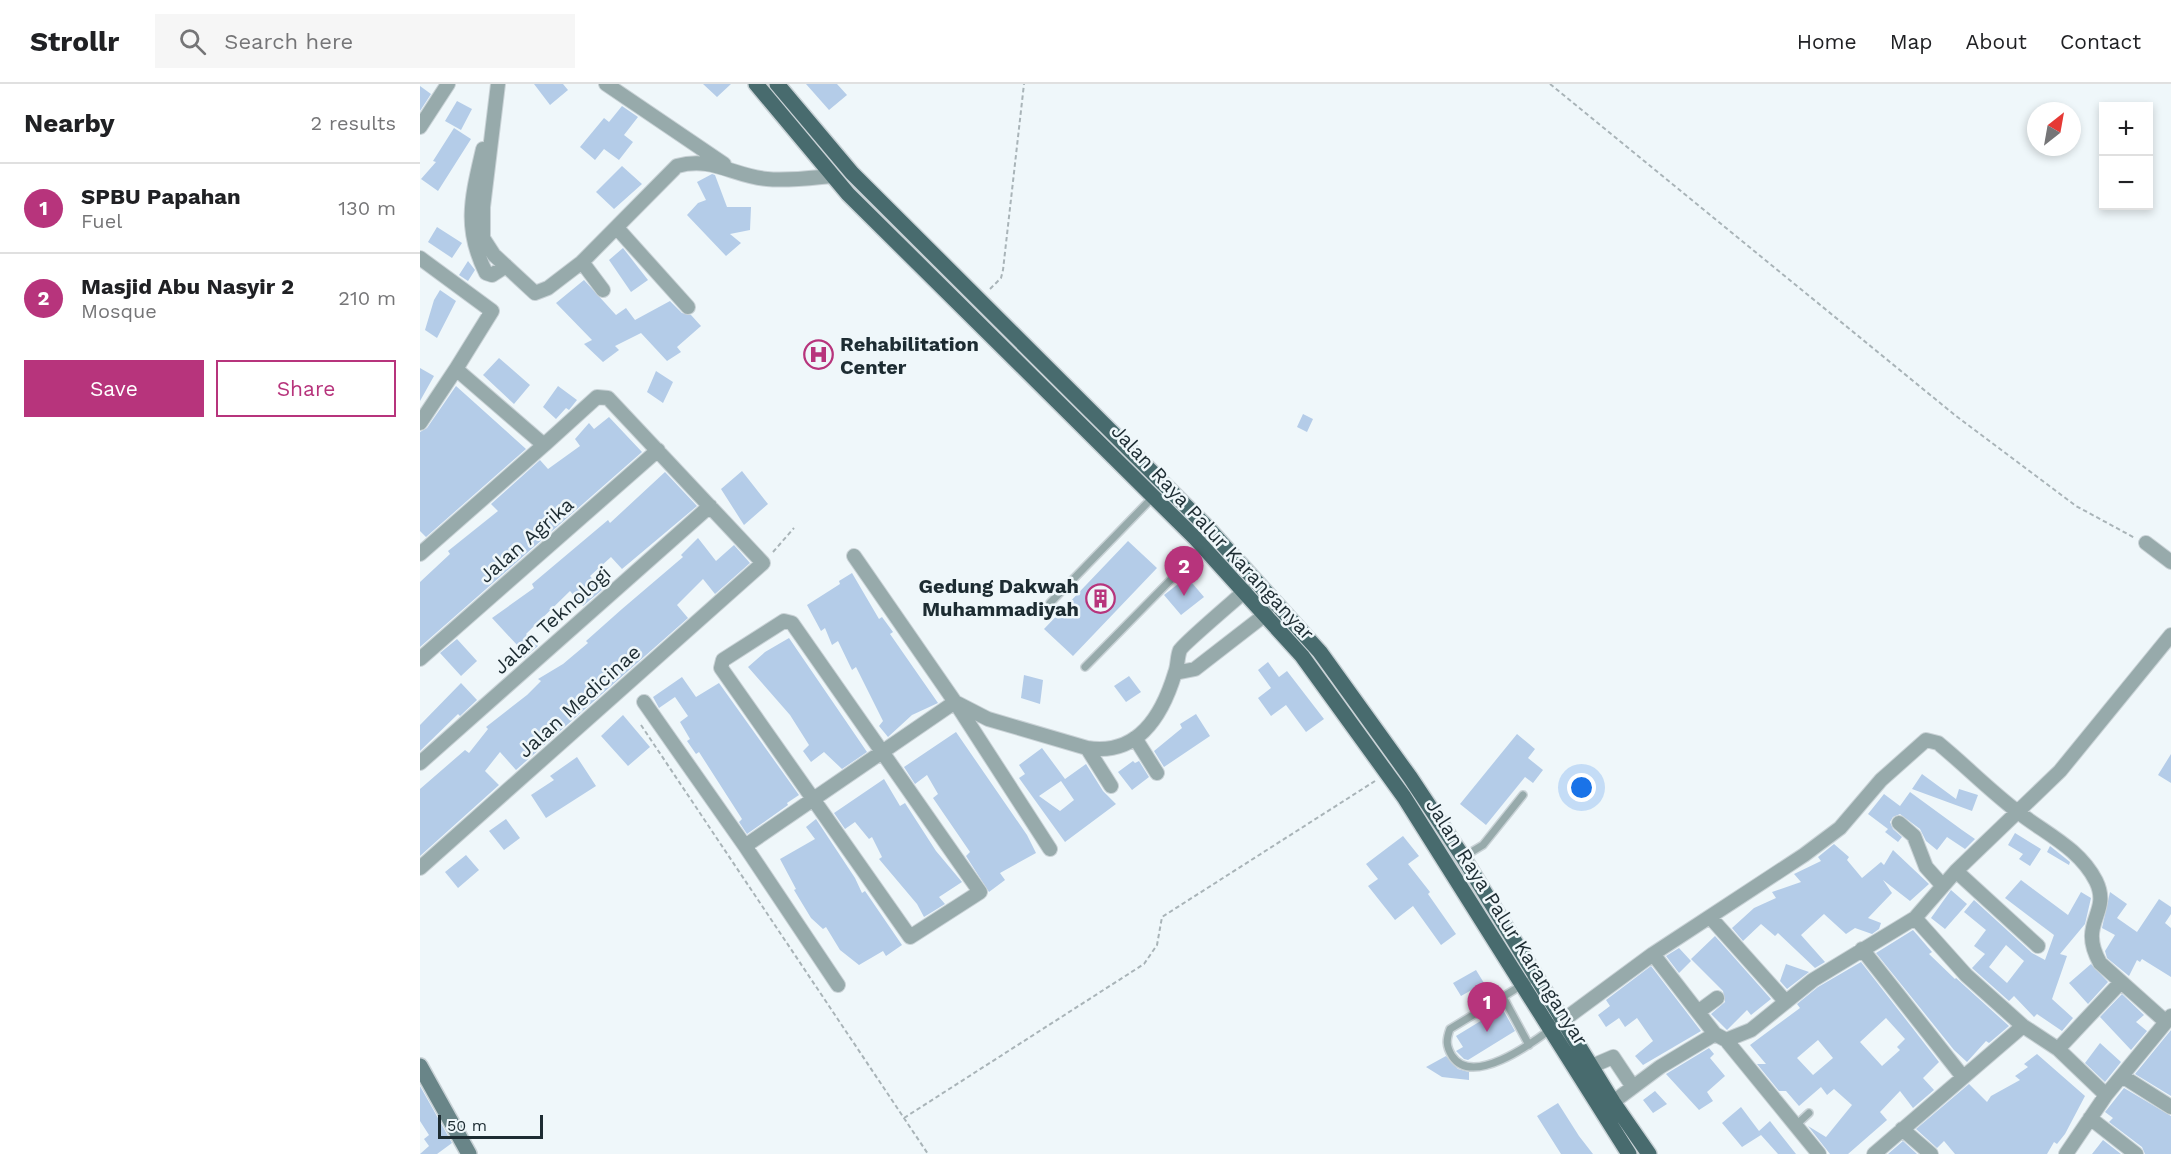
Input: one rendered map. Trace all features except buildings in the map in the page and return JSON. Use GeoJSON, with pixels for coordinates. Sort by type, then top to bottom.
{"type":"FeatureCollection","features":[{"type":"Feature","properties":{"kind":"main road","name":"Jalan Raya Palur Karanganyar"},"geometry":{"type":"LineString","coordinates":[[756,84],[831,176],[1154,496],[1245,591],[1302,656],[1387,774],[1551,1029],[1607,1106],[1649,1154]]}},
{"type":"Feature","properties":{"kind":"main road","name":"Jalan Raya Palur Karanganyar"},"geometry":{"type":"LineString","coordinates":[[777,84],[852,172],[1199,518],[1281,606],[1320,652],[1467,855],[1592,1066],[1629,1154]]}},
{"type":"Feature","properties":{"kind":"street"},"geometry":{"type":"LineString","coordinates":[[490,84],[485,141],[474,191],[471,221],[477,255],[486,273],[501,270]]}},
{"type":"Feature","properties":{"kind":"street"},"geometry":{"type":"LineString","coordinates":[[498,84],[481,230],[487,247],[501,270],[532,291],[539,293],[582,262],[677,166],[693,161],[711,163],[764,179],[831,176]]}},
{"type":"Feature","properties":{"kind":"street"},"geometry":{"type":"LineString","coordinates":[[606,84],[736,172]]}},
{"type":"Feature","properties":{"kind":"street"},"geometry":{"type":"LineString","coordinates":[[420,127],[445,86]]}},
{"type":"Feature","properties":{"kind":"street"},"geometry":{"type":"LineString","coordinates":[[617,228],[688,307]]}},
{"type":"Feature","properties":{"kind":"street"},"geometry":{"type":"LineString","coordinates":[[582,262],[603,290]]}},
{"type":"Feature","properties":{"kind":"street"},"geometry":{"type":"LineString","coordinates":[[420,423],[492,311],[422,265]]}},
{"type":"Feature","properties":{"kind":"street"},"geometry":{"type":"LineString","coordinates":[[456,369],[544,445]]}},
{"type":"Feature","properties":{"kind":"street"},"geometry":{"type":"LineString","coordinates":[[420,554],[597,397],[609,398],[613,401],[763,563]]}},
{"type":"Feature","properties":{"kind":"street","name":"Jalan Agrika"},"geometry":{"type":"LineString","coordinates":[[420,659],[658,450]]}},
{"type":"Feature","properties":{"kind":"street","name":"Jalan Teknologi"},"geometry":{"type":"LineString","coordinates":[[420,763],[710,506]]}},
{"type":"Feature","properties":{"kind":"street"},"geometry":{"type":"LineString","coordinates":[[2146,543],[2171,562]]}},
{"type":"Feature","properties":{"kind":"street"},"geometry":{"type":"LineString","coordinates":[[855,556],[956,702],[1050,849]]}},
{"type":"Feature","properties":{"kind":"street","name":"Jalan Medicinae"},"geometry":{"type":"LineString","coordinates":[[420,868],[763,563]]}},
{"type":"Feature","properties":{"kind":"street"},"geometry":{"type":"LineString","coordinates":[[956,702],[988,719],[1087,748],[1102,750],[1119,747],[1135,738],[1157,718],[1176,673],[1184,646],[1245,591]]}},
{"type":"Feature","properties":{"kind":"street"},"geometry":{"type":"LineString","coordinates":[[1176,673],[1199,666],[1266,614]]}},
{"type":"Feature","properties":{"kind":"street"},"geometry":{"type":"LineString","coordinates":[[784,621],[789,621],[880,752],[980,892],[910,937],[722,671],[723,660],[784,621]]}},
{"type":"Feature","properties":{"kind":"street"},"geometry":{"type":"LineString","coordinates":[[1607,1106],[1633,1087],[1720,1037],[1751,1030],[1813,980],[1915,918],[1956,871],[2060,771],[2171,635]]}},
{"type":"Feature","properties":{"kind":"street"},"geometry":{"type":"LineString","coordinates":[[644,702],[746,846],[838,985]]}},
{"type":"Feature","properties":{"kind":"street"},"geometry":{"type":"LineString","coordinates":[[746,846],[956,702]]}},
{"type":"Feature","properties":{"kind":"street"},"geometry":{"type":"LineString","coordinates":[[1135,738],[1158,773]]}},
{"type":"Feature","properties":{"kind":"street"},"geometry":{"type":"LineString","coordinates":[[1551,1029],[1653,954],[1840,828],[1888,773],[1926,740],[1938,743],[2017,811],[2085,861],[2096,883],[2102,903],[2090,931],[2091,941],[2100,963],[2168,1019],[2106,1095],[2067,1153]]}},
{"type":"Feature","properties":{"kind":"street"},"geometry":{"type":"LineString","coordinates":[[1087,748],[1111,786]]}},
{"type":"Feature","properties":{"kind":"street"},"geometry":{"type":"LineString","coordinates":[[1899,823],[1914,836],[1926,867],[1943,886]]}},
{"type":"Feature","properties":{"kind":"street"},"geometry":{"type":"LineString","coordinates":[[1956,871],[2038,946]]}},
{"type":"Feature","properties":{"kind":"street"},"geometry":{"type":"LineString","coordinates":[[1710,917],[1786,1002]]}},
{"type":"Feature","properties":{"kind":"street"},"geometry":{"type":"LineString","coordinates":[[1915,918],[1966,975],[2023,1026],[2058,1049],[2106,1095]]}},
{"type":"Feature","properties":{"kind":"street"},"geometry":{"type":"LineString","coordinates":[[1862,949],[1963,1077]]}},
{"type":"Feature","properties":{"kind":"street"},"geometry":{"type":"LineString","coordinates":[[1653,954],[1698,1012],[1820,1154]]}},
{"type":"Feature","properties":{"kind":"street"},"geometry":{"type":"LineString","coordinates":[[2058,1049],[2121,982]]}},
{"type":"Feature","properties":{"kind":"street"},"geometry":{"type":"LineString","coordinates":[[1698,1012],[1716,998]]}},
{"type":"Feature","properties":{"kind":"street"},"geometry":{"type":"LineString","coordinates":[[1874,1154],[2023,1026]]}},
{"type":"Feature","properties":{"kind":"street"},"geometry":{"type":"LineString","coordinates":[[1592,1066],[1613,1057],[1633,1087]]}},
{"type":"Feature","properties":{"kind":"street"},"geometry":{"type":"LineString","coordinates":[[420,1066],[469,1154]]}},
{"type":"Feature","properties":{"kind":"street"},"geometry":{"type":"LineString","coordinates":[[2122,1076],[2171,1107]]}},
{"type":"Feature","properties":{"kind":"street"},"geometry":{"type":"LineString","coordinates":[[2090,1118],[2136,1154]]}},
{"type":"Feature","properties":{"kind":"street"},"geometry":{"type":"LineString","coordinates":[[1902,1129],[1930,1154]]}},
{"type":"Feature","properties":{"kind":"lane"},"geometry":{"type":"LineString","coordinates":[[1050,603],[1154,496]]}},
{"type":"Feature","properties":{"kind":"lane"},"geometry":{"type":"LineString","coordinates":[[1085,667],[1203,547]]}},
{"type":"Feature","properties":{"kind":"lane"},"geometry":{"type":"LineString","coordinates":[[1467,855],[1480,847],[1523,795]]}},
{"type":"Feature","properties":{"kind":"lane"},"geometry":{"type":"LineString","coordinates":[[1538,976],[1450,1029],[1446,1039],[1456,1062],[1465,1066],[1499,1062],[1551,1029]]}},
{"type":"Feature","properties":{"kind":"lane"},"geometry":{"type":"LineString","coordinates":[[1503,997],[1529,1045]]}},
{"type":"Feature","properties":{"kind":"lane"},"geometry":{"type":"LineString","coordinates":[[1796,1125],[1809,1113]]}},
{"type":"Feature","properties":{"kind":"path"},"geometry":{"type":"LineString","coordinates":[[978,298],[998,282],[1003,270],[1024,84]]}},
{"type":"Feature","properties":{"kind":"path"},"geometry":{"type":"LineString","coordinates":[[1550,84],[1956,416],[2076,506],[2146,543]]}},
{"type":"Feature","properties":{"kind":"path"},"geometry":{"type":"LineString","coordinates":[[763,563],[794,528]]}},
{"type":"Feature","properties":{"kind":"path"},"geometry":{"type":"LineString","coordinates":[[639,721],[928,1154]]}},
{"type":"Feature","properties":{"kind":"path"},"geometry":{"type":"LineString","coordinates":[[904,1118],[1144,964],[1157,945],[1162,917],[1310,820],[1387,774]]}},
{"type":"Feature","properties":{"kind":"place","name":"Rehabilitation Center"},"geometry":{"type":"Point","coordinates":[819,355]}},
{"type":"Feature","properties":{"kind":"place","name":"Masjid Abu Nasyir 2"},"geometry":{"type":"Point","coordinates":[1184,596]}},
{"type":"Feature","properties":{"kind":"place","name":"Gedung Dakwah Muhammadiyah"},"geometry":{"type":"Point","coordinates":[1100,598]}},
{"type":"Feature","properties":{"kind":"place","name":"SPBU Papahan"},"geometry":{"type":"Point","coordinates":[1487,1032]}}]}
